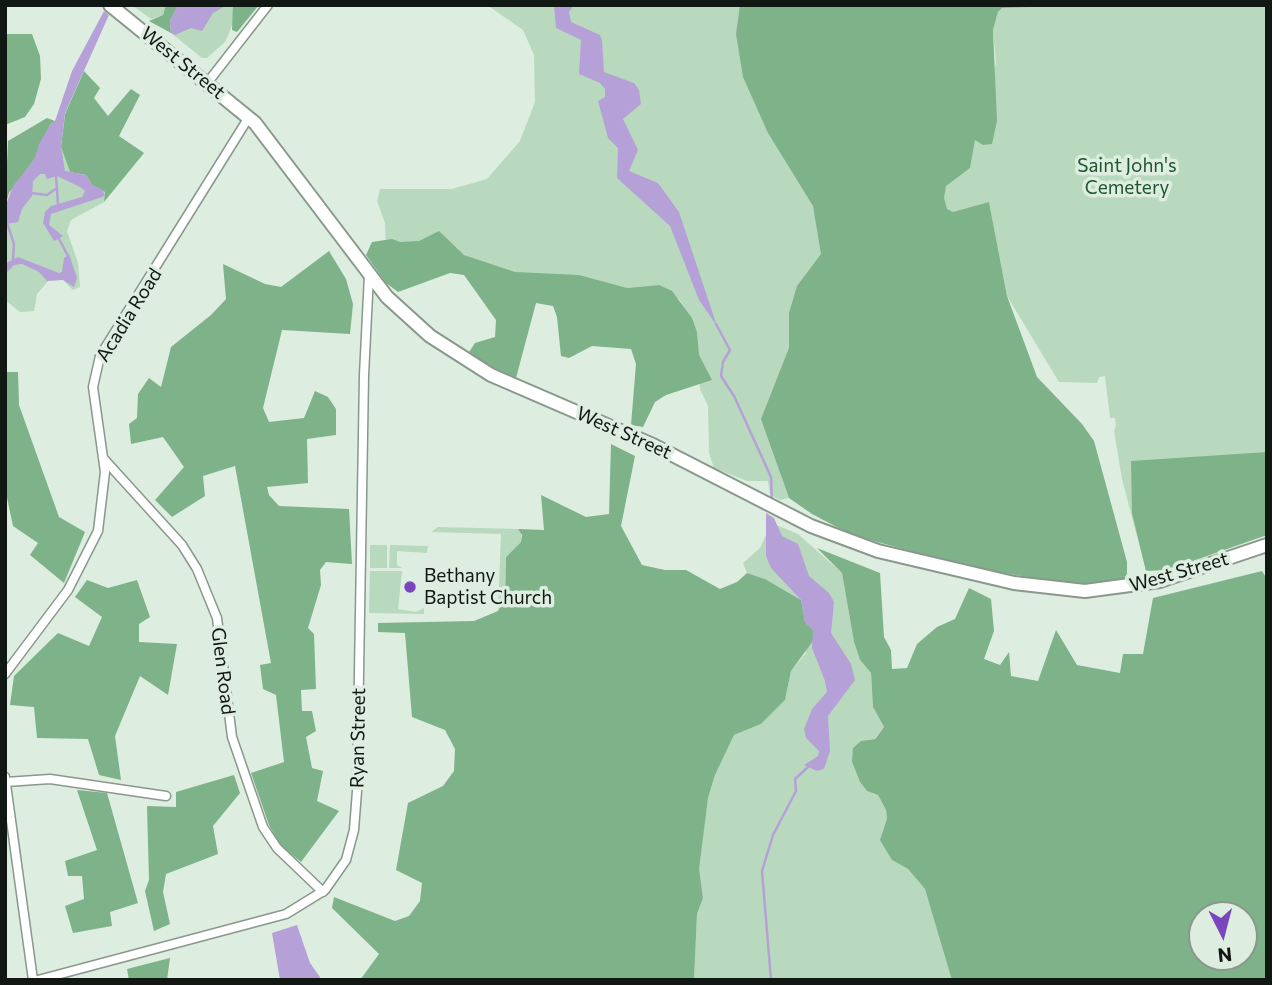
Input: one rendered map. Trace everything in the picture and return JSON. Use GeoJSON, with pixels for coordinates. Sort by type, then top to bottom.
{"type":"FeatureCollection","features":[{"type":"Feature","properties":{"kind":"main road","name":"West Street"},"geometry":{"type":"LineString","coordinates":[[110,5],[248,117],[285,160],[369,275],[417,325],[480,369],[653,444],[843,540],[877,551],[1014,583],[1064,590],[1107,590],[1150,584],[1267,545]]}},
{"type":"Feature","properties":{"kind":"street"},"geometry":{"type":"LineString","coordinates":[[208,82],[268,5]]}},
{"type":"Feature","properties":{"kind":"street","name":"Acadia Road"},"geometry":{"type":"LineString","coordinates":[[5,674],[62,599],[90,549],[103,501],[103,458],[93,394],[100,356],[248,117]]}},
{"type":"Feature","properties":{"kind":"street","name":"Ryan Street"},"geometry":{"type":"LineString","coordinates":[[36,980],[286,914],[323,892],[346,860],[356,810],[364,375],[369,275]]}},
{"type":"Feature","properties":{"kind":"street","name":"Glen Road"},"geometry":{"type":"LineString","coordinates":[[103,458],[182,545],[200,575],[218,623],[232,737],[263,827],[277,848],[323,892]]}},
{"type":"Feature","properties":{"kind":"street"},"geometry":{"type":"LineString","coordinates":[[36,980],[6,780],[50,779],[166,796]]}},
{"type":"Feature","properties":{"kind":"green space"},"geometry":{"type":"Polygon","coordinates":[[[132,5],[166,5],[163,15],[151,19],[132,5]]]}},
{"type":"Feature","properties":{"kind":"green space"},"geometry":{"type":"Polygon","coordinates":[[[166,5],[178,5],[170,21],[171,33],[149,21],[163,15],[166,5]]]}},
{"type":"Feature","properties":{"kind":"green space"},"geometry":{"type":"Polygon","coordinates":[[[178,5],[233,5],[234,18],[225,42],[207,58],[202,58],[171,33],[170,21],[178,5]]]}},
{"type":"Feature","properties":{"kind":"green space"},"geometry":{"type":"Polygon","coordinates":[[[233,5],[259,5],[237,32],[232,30],[233,5]]]}},
{"type":"Feature","properties":{"kind":"green space"},"geometry":{"type":"Polygon","coordinates":[[[487,5],[999,5],[852,206],[780,473],[789,498],[780,500],[770,495],[768,481],[747,481],[714,468],[709,453],[708,406],[700,389],[697,332],[680,300],[659,285],[627,288],[519,285],[461,253],[386,250],[385,223],[377,201],[380,189],[452,189],[487,179],[520,141],[535,102],[534,55],[523,30],[487,5]]]}},
{"type":"Feature","properties":{"kind":"green space"},"geometry":{"type":"Polygon","coordinates":[[[740,5],[1092,5],[1002,8],[998,12],[993,30],[997,121],[992,144],[983,145],[975,140],[970,168],[946,186],[944,198],[947,209],[953,212],[989,202],[1007,296],[1037,377],[1082,424],[1094,441],[1127,562],[1127,574],[1123,580],[1110,583],[1066,583],[1003,573],[918,553],[852,535],[812,514],[789,498],[761,419],[789,348],[789,313],[797,286],[821,254],[813,206],[768,133],[743,77],[736,34],[740,5]]]}},
{"type":"Feature","properties":{"kind":"green space","name":"Saint John's Cemetery"},"geometry":{"type":"Polygon","coordinates":[[[1267,5],[1267,531],[1146,571],[1122,479],[1114,431],[1115,418],[1110,418],[1105,376],[1099,377],[1097,383],[1059,382],[1007,296],[989,202],[935,218],[931,197],[975,139],[996,63],[993,30],[998,12],[1002,8],[1267,5]]]}},
{"type":"Feature","properties":{"kind":"green space"},"geometry":{"type":"Polygon","coordinates":[[[5,34],[32,34],[40,56],[41,79],[34,104],[25,117],[5,125],[5,34]]]}},
{"type":"Feature","properties":{"kind":"green space"},"geometry":{"type":"Polygon","coordinates":[[[84,71],[100,88],[94,98],[108,116],[131,89],[140,95],[119,136],[144,153],[104,202],[105,192],[92,185],[86,175],[70,172],[61,147],[65,114],[84,71]]]}},
{"type":"Feature","properties":{"kind":"green space"},"geometry":{"type":"Polygon","coordinates":[[[47,118],[55,121],[50,125],[34,160],[9,193],[5,207],[8,141],[47,118]]]}},
{"type":"Feature","properties":{"kind":"green space"},"geometry":{"type":"Polygon","coordinates":[[[61,147],[70,172],[105,192],[104,202],[71,220],[67,231],[78,263],[80,287],[73,290],[63,280],[49,280],[37,294],[34,311],[20,312],[5,300],[5,207],[61,147]]]}},
{"type":"Feature","properties":{"kind":"green space"},"geometry":{"type":"Polygon","coordinates":[[[439,231],[464,255],[515,272],[579,275],[627,288],[659,285],[672,291],[692,318],[697,332],[699,355],[712,380],[666,395],[655,402],[643,427],[631,425],[636,364],[631,349],[592,346],[569,358],[561,356],[557,317],[553,306],[536,303],[516,378],[481,362],[469,352],[475,343],[495,337],[496,320],[464,275],[450,273],[398,292],[386,283],[366,255],[372,242],[392,239],[400,242],[419,241],[439,231]]]}},
{"type":"Feature","properties":{"kind":"green space"},"geometry":{"type":"Polygon","coordinates":[[[329,251],[346,279],[353,304],[350,334],[282,330],[263,408],[269,422],[304,418],[315,391],[328,397],[336,409],[336,435],[307,439],[308,483],[267,487],[269,495],[279,506],[349,509],[352,564],[326,562],[320,570],[321,585],[308,628],[314,634],[316,689],[301,690],[302,711],[312,711],[316,731],[306,737],[312,768],[323,771],[317,801],[339,811],[301,862],[280,845],[269,825],[251,773],[284,762],[276,695],[263,689],[260,665],[271,663],[235,466],[203,476],[205,496],[172,517],[155,500],[184,467],[163,437],[131,444],[129,424],[137,418],[138,394],[149,378],[161,387],[171,347],[211,315],[226,299],[223,264],[265,284],[281,287],[329,251]]]}},
{"type":"Feature","properties":{"kind":"green space"},"geometry":{"type":"Polygon","coordinates":[[[5,372],[18,372],[19,405],[59,517],[85,532],[64,583],[30,555],[38,543],[13,526],[5,488],[5,372]]]}},
{"type":"Feature","properties":{"kind":"green space"},"geometry":{"type":"Polygon","coordinates":[[[611,444],[635,456],[621,526],[642,565],[665,570],[686,570],[720,589],[737,582],[747,573],[765,579],[801,600],[805,622],[813,630],[813,641],[791,671],[785,700],[761,724],[734,735],[715,775],[708,798],[699,869],[703,898],[697,914],[694,980],[360,980],[379,954],[332,908],[334,897],[395,921],[409,916],[420,901],[422,883],[396,870],[408,803],[443,786],[454,771],[455,749],[445,730],[412,717],[405,633],[378,632],[378,623],[474,621],[498,611],[505,600],[506,557],[521,542],[522,535],[518,529],[544,530],[541,495],[586,517],[609,514],[611,444]]]}},
{"type":"Feature","properties":{"kind":"green space"},"geometry":{"type":"Polygon","coordinates":[[[1267,452],[1267,535],[1167,570],[1146,571],[1132,513],[1131,461],[1267,452]]]}},
{"type":"Feature","properties":{"kind":"green space"},"geometry":{"type":"Polygon","coordinates":[[[766,513],[774,518],[776,525],[798,534],[842,573],[854,642],[860,660],[871,673],[873,707],[884,727],[874,739],[861,741],[852,762],[860,782],[867,791],[878,795],[886,810],[892,860],[908,869],[925,889],[954,980],[694,980],[697,914],[703,898],[698,869],[708,798],[715,775],[734,735],[761,724],[785,700],[791,671],[806,653],[801,600],[765,579],[747,573],[743,563],[760,548],[766,535],[766,513]]]}},
{"type":"Feature","properties":{"kind":"green space"},"geometry":{"type":"Polygon","coordinates":[[[438,527],[518,529],[521,532],[521,542],[506,557],[505,600],[498,612],[501,534],[431,532],[438,527]]]}},
{"type":"Feature","properties":{"kind":"green space"},"geometry":{"type":"Polygon","coordinates":[[[370,545],[387,545],[387,568],[370,568],[370,545]]]}},
{"type":"Feature","properties":{"kind":"green space"},"geometry":{"type":"Polygon","coordinates":[[[390,545],[428,546],[427,553],[397,551],[397,565],[402,568],[389,568],[390,545]]]}},
{"type":"Feature","properties":{"kind":"green space"},"geometry":{"type":"Polygon","coordinates":[[[817,548],[880,573],[884,637],[891,650],[892,669],[907,668],[917,644],[937,627],[955,619],[969,588],[991,599],[994,631],[984,659],[1000,665],[1009,652],[1011,676],[1038,681],[1056,630],[1077,665],[1120,673],[1123,654],[1143,654],[1153,598],[1262,571],[1267,579],[1267,980],[952,980],[925,889],[908,869],[892,860],[880,840],[887,819],[886,810],[878,795],[867,791],[860,782],[852,762],[853,748],[861,741],[875,739],[884,727],[873,707],[871,673],[860,660],[854,642],[842,573],[817,548]]]}},
{"type":"Feature","properties":{"kind":"green space"},"geometry":{"type":"Polygon","coordinates":[[[370,571],[402,571],[398,609],[416,612],[424,608],[424,614],[369,613],[370,571]]]}},
{"type":"Feature","properties":{"kind":"green space"},"geometry":{"type":"Polygon","coordinates":[[[87,580],[108,588],[137,580],[150,617],[139,624],[139,642],[177,644],[168,695],[140,676],[115,736],[121,780],[99,775],[88,739],[37,738],[34,707],[10,705],[14,676],[58,633],[89,646],[102,617],[75,597],[87,580]]]}},
{"type":"Feature","properties":{"kind":"green space"},"geometry":{"type":"Polygon","coordinates":[[[234,775],[240,793],[213,826],[218,854],[166,874],[163,892],[170,924],[154,931],[145,891],[149,880],[147,806],[176,807],[176,792],[234,775]]]}},
{"type":"Feature","properties":{"kind":"green space"},"geometry":{"type":"Polygon","coordinates":[[[77,790],[107,793],[138,903],[110,912],[112,926],[73,933],[65,906],[84,899],[82,876],[68,876],[65,861],[97,850],[77,790]]]}},
{"type":"Feature","properties":{"kind":"green space"},"geometry":{"type":"Polygon","coordinates":[[[170,958],[167,980],[129,980],[127,969],[170,958]]]}},
{"type":"Feature","properties":{"kind":"shaded area"},"geometry":{"type":"Polygon","coordinates":[[[178,5],[227,5],[213,13],[202,31],[191,28],[175,35],[171,33],[170,21],[178,5]]]}},
{"type":"Feature","properties":{"kind":"shaded area"},"geometry":{"type":"Polygon","coordinates":[[[554,5],[574,5],[569,12],[571,22],[600,35],[604,72],[634,83],[639,90],[641,104],[623,119],[638,150],[629,171],[658,183],[679,212],[717,326],[699,300],[670,226],[617,178],[618,148],[608,138],[598,101],[605,97],[605,89],[600,83],[579,74],[581,40],[556,28],[554,5]]]}},
{"type":"Feature","properties":{"kind":"shaded area"},"geometry":{"type":"Polygon","coordinates":[[[104,11],[109,15],[65,113],[61,147],[65,171],[86,175],[92,185],[102,189],[105,196],[51,214],[49,225],[63,236],[54,241],[43,223],[45,212],[51,206],[82,197],[85,191],[80,187],[57,176],[47,179],[45,174],[40,174],[33,181],[32,196],[22,209],[18,222],[5,224],[5,207],[13,186],[34,160],[39,144],[55,121],[72,71],[104,11]]]}},
{"type":"Feature","properties":{"kind":"shaded area"},"geometry":{"type":"Polygon","coordinates":[[[69,254],[77,278],[74,287],[63,280],[47,281],[39,272],[22,264],[14,265],[5,274],[6,263],[18,257],[59,273],[62,272],[64,258],[69,254]]]}},
{"type":"Feature","properties":{"kind":"shaded area"},"geometry":{"type":"Polygon","coordinates":[[[766,513],[774,518],[782,536],[798,544],[809,576],[829,593],[834,602],[831,633],[851,664],[855,680],[828,716],[830,751],[824,769],[817,771],[804,765],[818,756],[819,751],[806,738],[804,729],[812,709],[827,692],[825,681],[812,648],[813,630],[805,622],[801,600],[771,568],[766,556],[766,513]]]}},
{"type":"Feature","properties":{"kind":"shaded area"},"geometry":{"type":"Polygon","coordinates":[[[297,925],[319,980],[280,980],[272,933],[297,925]]]}},
{"type":"Feature","properties":{"kind":"waterway"},"geometry":{"type":"LineString","coordinates":[[56,176],[58,204]]}},
{"type":"Feature","properties":{"kind":"waterway"},"geometry":{"type":"LineString","coordinates":[[31,193],[47,195],[57,188]]}},
{"type":"Feature","properties":{"kind":"waterway"},"geometry":{"type":"LineString","coordinates":[[7,223],[14,244],[13,260]]}},
{"type":"Feature","properties":{"kind":"waterway"},"geometry":{"type":"LineString","coordinates":[[58,237],[68,256]]}},
{"type":"Feature","properties":{"kind":"waterway"},"geometry":{"type":"LineString","coordinates":[[716,324],[730,350],[723,362],[721,376],[734,396],[771,477],[772,502]]}},
{"type":"Feature","properties":{"kind":"waterway"},"geometry":{"type":"LineString","coordinates":[[771,980],[762,871],[773,835],[796,791],[795,779],[808,767]]}},
{"type":"Feature","properties":{"kind":"place","name":"Bethany Baptist Church"},"geometry":{"type":"Point","coordinates":[410,587]}}]}
